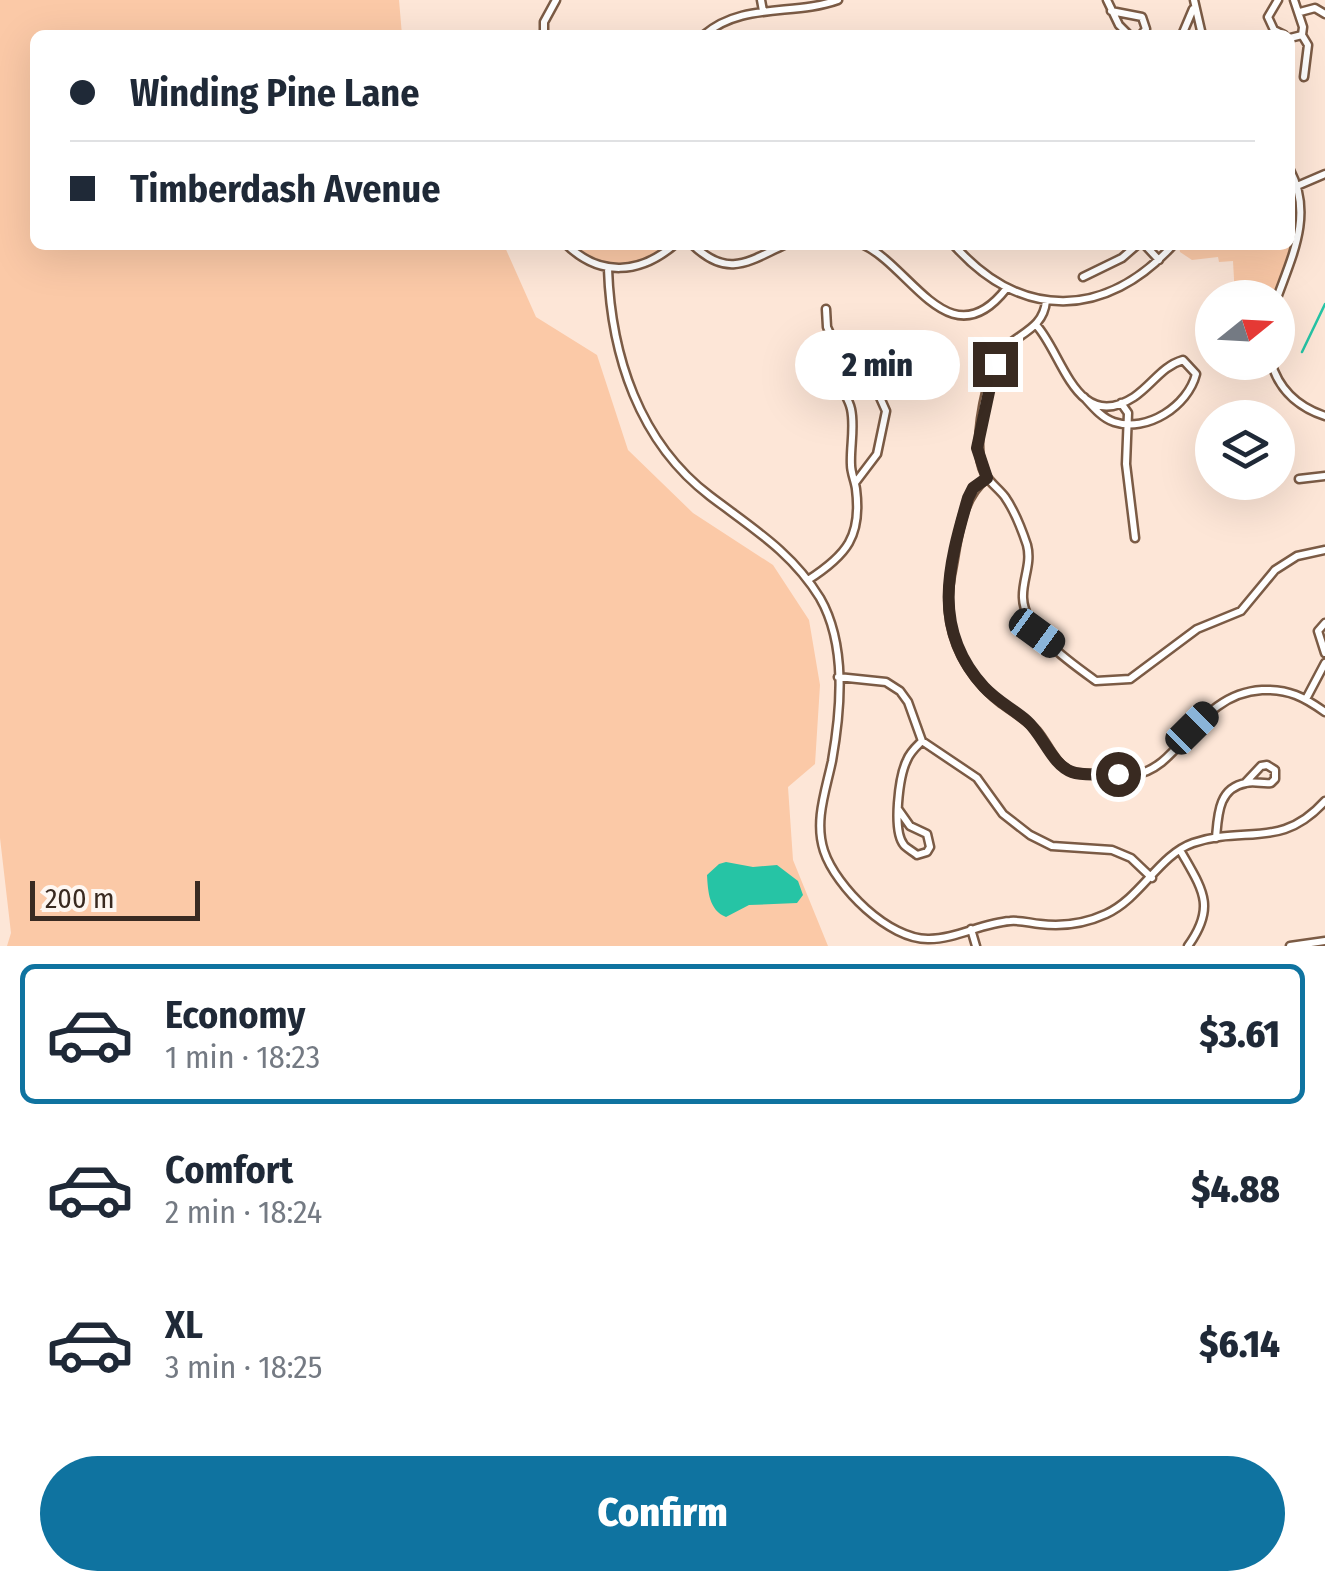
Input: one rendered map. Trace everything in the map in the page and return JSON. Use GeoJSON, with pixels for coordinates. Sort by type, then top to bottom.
{"type":"FeatureCollection","features":[{"type":"Feature","properties":{"kind":"street"},"geometry":{"type":"LineString","coordinates":[[544,30],[556,0]]}},
{"type":"Feature","properties":{"kind":"street"},"geometry":{"type":"LineString","coordinates":[[761,0],[763,12]]}},
{"type":"Feature","properties":{"kind":"street"},"geometry":{"type":"LineString","coordinates":[[712,30],[729,19],[836,0]]}},
{"type":"Feature","properties":{"kind":"street"},"geometry":{"type":"LineString","coordinates":[[1107,0],[1125,30]]}},
{"type":"Feature","properties":{"kind":"street"},"geometry":{"type":"LineString","coordinates":[[1274,30],[1268,17],[1278,0]]}},
{"type":"Feature","properties":{"kind":"street"},"geometry":{"type":"LineString","coordinates":[[1294,0],[1308,44],[1304,77]]}},
{"type":"Feature","properties":{"kind":"street"},"geometry":{"type":"LineString","coordinates":[[1184,30],[1194,4]]}},
{"type":"Feature","properties":{"kind":"street"},"geometry":{"type":"LineString","coordinates":[[1194,4],[1201,30]]}},
{"type":"Feature","properties":{"kind":"street"},"geometry":{"type":"LineString","coordinates":[[1300,12],[1315,8],[1325,14]]}},
{"type":"Feature","properties":{"kind":"street"},"geometry":{"type":"LineString","coordinates":[[1111,11],[1142,17],[1145,30]]}},
{"type":"Feature","properties":{"kind":"street"},"geometry":{"type":"LineString","coordinates":[[1295,35],[1302,35]]}},
{"type":"Feature","properties":{"kind":"street"},"geometry":{"type":"LineString","coordinates":[[1297,186],[1325,174]]}},
{"type":"Feature","properties":{"kind":"street"},"geometry":{"type":"LineString","coordinates":[[1295,181],[1302,226],[1295,246]]}},
{"type":"Feature","properties":{"kind":"street"},"geometry":{"type":"LineString","coordinates":[[574,250],[608,269],[629,269],[648,263],[667,250]]}},
{"type":"Feature","properties":{"kind":"street"},"geometry":{"type":"LineString","coordinates":[[699,250],[710,259],[736,265],[774,250]]}},
{"type":"Feature","properties":{"kind":"street"},"geometry":{"type":"LineString","coordinates":[[873,250],[888,259],[926,299],[949,314],[973,314],[988,308],[1006,288]]}},
{"type":"Feature","properties":{"kind":"street"},"geometry":{"type":"LineString","coordinates":[[959,250],[1006,288],[1046,301],[1104,294],[1150,271],[1167,250]]}},
{"type":"Feature","properties":{"kind":"street"},"geometry":{"type":"LineString","coordinates":[[1083,277],[1131,250]]}},
{"type":"Feature","properties":{"kind":"street"},"geometry":{"type":"LineString","coordinates":[[1150,250],[1159,260]]}},
{"type":"Feature","properties":{"kind":"street"},"geometry":{"type":"LineString","coordinates":[[1283,280],[1294,250]]}},
{"type":"Feature","properties":{"kind":"street"},"geometry":{"type":"LineString","coordinates":[[608,269],[618,357],[642,412],[666,452],[706,493],[771,540],[808,580],[823,605],[838,646],[832,759],[821,807],[823,850],[843,884],[873,916],[900,933],[924,940],[1014,920],[1069,926],[1110,913],[1180,850],[1216,838],[1299,826],[1325,800]]}},
{"type":"Feature","properties":{"kind":"street"},"geometry":{"type":"LineString","coordinates":[[1046,301],[1045,313],[1036,326],[1001,350],[977,448],[987,478],[1005,497],[1026,544],[1029,561],[1023,598],[1036,632],[1096,681],[1130,679],[1188,634],[1240,611],[1275,570],[1297,556],[1325,550]]}},
{"type":"Feature","properties":{"kind":"street"},"geometry":{"type":"LineString","coordinates":[[826,309],[828,327],[845,367]]}},
{"type":"Feature","properties":{"kind":"street"},"geometry":{"type":"LineString","coordinates":[[1036,326],[1053,349],[1058,365],[1084,397],[1101,415],[1112,422],[1157,419],[1184,397],[1196,374],[1183,360],[1170,364],[1122,403],[1098,406],[1084,397]]}},
{"type":"Feature","properties":{"kind":"street"},"geometry":{"type":"LineString","coordinates":[[808,580],[831,566],[856,530],[850,408],[838,381],[839,372],[851,366],[865,373],[874,384],[886,410],[877,454],[855,483]]}},
{"type":"Feature","properties":{"kind":"street"},"geometry":{"type":"LineString","coordinates":[[1279,380],[1297,403],[1325,416]]}},
{"type":"Feature","properties":{"kind":"street"},"geometry":{"type":"LineString","coordinates":[[1122,403],[1128,413],[1126,464],[1135,538]]}},
{"type":"Feature","properties":{"kind":"street"},"geometry":{"type":"LineString","coordinates":[[1299,479],[1325,476]]}},
{"type":"Feature","properties":{"kind":"street"},"geometry":{"type":"LineString","coordinates":[[987,478],[973,488],[963,517],[947,615],[967,666],[986,688],[1039,733],[1065,768],[1084,774],[1134,776],[1154,767],[1211,709],[1228,697],[1247,691],[1275,689],[1297,693],[1325,712]]}},
{"type":"Feature","properties":{"kind":"street"},"geometry":{"type":"LineString","coordinates":[[1325,623],[1318,631],[1325,653]]}},
{"type":"Feature","properties":{"kind":"street"},"geometry":{"type":"LineString","coordinates":[[1306,699],[1325,664]]}},
{"type":"Feature","properties":{"kind":"street"},"geometry":{"type":"LineString","coordinates":[[838,676],[886,682],[900,691],[922,742],[977,778],[1003,814],[1030,835],[1052,846],[1112,850],[1132,858],[1152,878]]}},
{"type":"Feature","properties":{"kind":"street"},"geometry":{"type":"LineString","coordinates":[[898,808],[910,826],[927,834],[927,852],[917,855],[904,846],[897,830],[898,808],[908,755],[922,742]]}},
{"type":"Feature","properties":{"kind":"street"},"geometry":{"type":"LineString","coordinates":[[1216,838],[1220,804],[1226,794],[1245,783],[1260,766],[1275,770],[1272,784],[1245,783]]}},
{"type":"Feature","properties":{"kind":"street"},"geometry":{"type":"LineString","coordinates":[[1180,850],[1206,900],[1202,928],[1188,946]]}},
{"type":"Feature","properties":{"kind":"street"},"geometry":{"type":"LineString","coordinates":[[971,929],[976,946]]}},
{"type":"Feature","properties":{"kind":"street"},"geometry":{"type":"LineString","coordinates":[[1290,946],[1325,941]]}},
{"type":"Feature","properties":{"kind":"shaded area"},"geometry":{"type":"Polygon","coordinates":[[[0,0],[399,0],[402,30],[30,30],[30,250],[506,250],[536,317],[597,355],[628,450],[693,513],[773,565],[809,620],[820,685],[815,764],[788,787],[793,860],[828,946],[7,946],[11,933],[0,838],[0,0]]]}},
{"type":"Feature","properties":{"kind":"shaded area"},"geometry":{"type":"Polygon","coordinates":[[[578,250],[662,250],[646,260],[620,265],[578,250]]]}},
{"type":"Feature","properties":{"kind":"shaded area"},"geometry":{"type":"Polygon","coordinates":[[[1180,250],[1291,250],[1280,280],[1234,280],[1233,261],[1219,262],[1218,257],[1192,260],[1180,250]]]}},
{"type":"Feature","properties":{"kind":"water"},"geometry":{"type":"Polygon","coordinates":[[[726,862],[753,867],[777,865],[798,881],[803,895],[797,903],[749,905],[726,917],[713,905],[707,875],[726,862]]]}},
{"type":"Feature","properties":{"kind":"waterway"},"geometry":{"type":"LineString","coordinates":[[1302,352],[1325,304]]}},
{"type":"Feature","properties":{"kind":"route"},"geometry":{"type":"LineString","coordinates":[[995,364],[977,448],[987,478],[973,488],[968,498],[949,586],[947,615],[954,640],[967,666],[984,686],[1039,733],[1065,768],[1084,774],[1118,774]]}}]}
